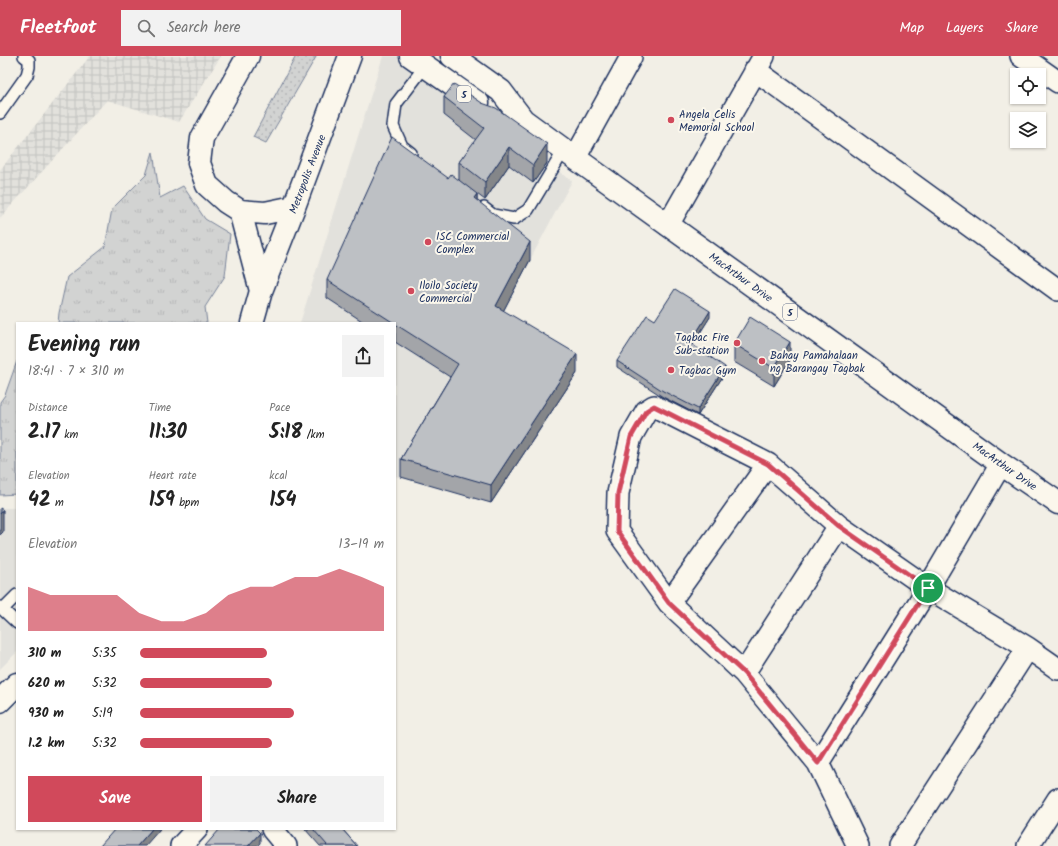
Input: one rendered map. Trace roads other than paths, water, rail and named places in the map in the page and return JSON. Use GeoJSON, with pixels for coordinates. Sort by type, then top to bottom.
{"type":"FeatureCollection","features":[{"type":"Feature","properties":{"kind":"main road"},"geometry":{"type":"LineString","coordinates":[[248,56],[202,138],[199,163],[207,185],[240,212],[265,213],[294,207]]}},
{"type":"Feature","properties":{"kind":"main road","name":"Metropolis Avenue"},"geometry":{"type":"LineString","coordinates":[[252,322],[261,291],[350,56]]}},
{"type":"Feature","properties":{"kind":"main road","name":"MacArthur Drive"},"geometry":{"type":"LineString","coordinates":[[452,56],[501,91],[523,120],[1001,464],[1058,503]]}},
{"type":"Feature","properties":{"kind":"main road","name":"MacArthur Drive"},"geometry":{"type":"LineString","coordinates":[[418,61],[489,111],[523,120]]}},
{"type":"Feature","properties":{"kind":"main road"},"geometry":{"type":"LineString","coordinates":[[240,212],[261,291]]}},
{"type":"Feature","properties":{"kind":"main road"},"geometry":{"type":"LineString","coordinates":[[0,701],[16,685]]}},
{"type":"Feature","properties":{"kind":"street"},"geometry":{"type":"LineString","coordinates":[[1021,56],[1058,82]]}},
{"type":"Feature","properties":{"kind":"street"},"geometry":{"type":"LineString","coordinates":[[570,154],[631,57]]}},
{"type":"Feature","properties":{"kind":"street"},"geometry":{"type":"LineString","coordinates":[[668,225],[760,63],[1058,290]]}},
{"type":"Feature","properties":{"kind":"street"},"geometry":{"type":"LineString","coordinates":[[858,846],[818,763],[744,673],[669,603],[617,531],[618,493],[631,437],[646,411],[654,406],[768,464],[839,526],[928,588],[1028,648],[1058,669]]}},
{"type":"Feature","properties":{"kind":"street"},"geometry":{"type":"LineString","coordinates":[[669,603],[768,464]]}},
{"type":"Feature","properties":{"kind":"street"},"geometry":{"type":"LineString","coordinates":[[818,763],[928,588],[1001,464]]}},
{"type":"Feature","properties":{"kind":"street"},"geometry":{"type":"LineString","coordinates":[[744,673],[839,526]]}},
{"type":"Feature","properties":{"kind":"street"},"geometry":{"type":"LineString","coordinates":[[900,846],[1028,648]]}},
{"type":"Feature","properties":{"kind":"street"},"geometry":{"type":"LineString","coordinates":[[1028,846],[1058,799]]}},
{"type":"Feature","properties":{"kind":"street"},"geometry":{"type":"LineString","coordinates":[[181,846],[196,830]]}},
{"type":"Feature","properties":{"kind":"street"},"geometry":{"type":"LineString","coordinates":[[273,830],[286,846]]}},
{"type":"Feature","properties":{"kind":"lane"},"geometry":{"type":"LineString","coordinates":[[0,113],[27,75],[29,67],[28,60],[24,56]]}},
{"type":"Feature","properties":{"kind":"lane"},"geometry":{"type":"LineString","coordinates":[[418,61],[396,104],[393,126],[402,146],[420,160]]}},
{"type":"Feature","properties":{"kind":"lane"},"geometry":{"type":"LineString","coordinates":[[475,201],[494,215],[514,219],[528,210],[570,154]]}},
{"type":"Feature","properties":{"kind":"lane"},"geometry":{"type":"LineString","coordinates":[[16,596],[1,608],[16,622]]}},
{"type":"Feature","properties":{"kind":"place","name":"Angela Celis Memorial School"},"geometry":{"type":"Point","coordinates":[671,120]}},
{"type":"Feature","properties":{"kind":"place","name":"ISC Commercial Complex"},"geometry":{"type":"Point","coordinates":[428,242]}},
{"type":"Feature","properties":{"kind":"place","name":"Iloilo Society Commercial"},"geometry":{"type":"Point","coordinates":[411,291]}},
{"type":"Feature","properties":{"kind":"place","name":"Tagbac Fire Sub-station"},"geometry":{"type":"Point","coordinates":[737,343]}},
{"type":"Feature","properties":{"kind":"place","name":"Bahay Pamahalaan ng Barangay Tagbak"},"geometry":{"type":"Point","coordinates":[762,361]}},
{"type":"Feature","properties":{"kind":"place","name":"Tagbac Gym"},"geometry":{"type":"Point","coordinates":[671,370]}}]}
